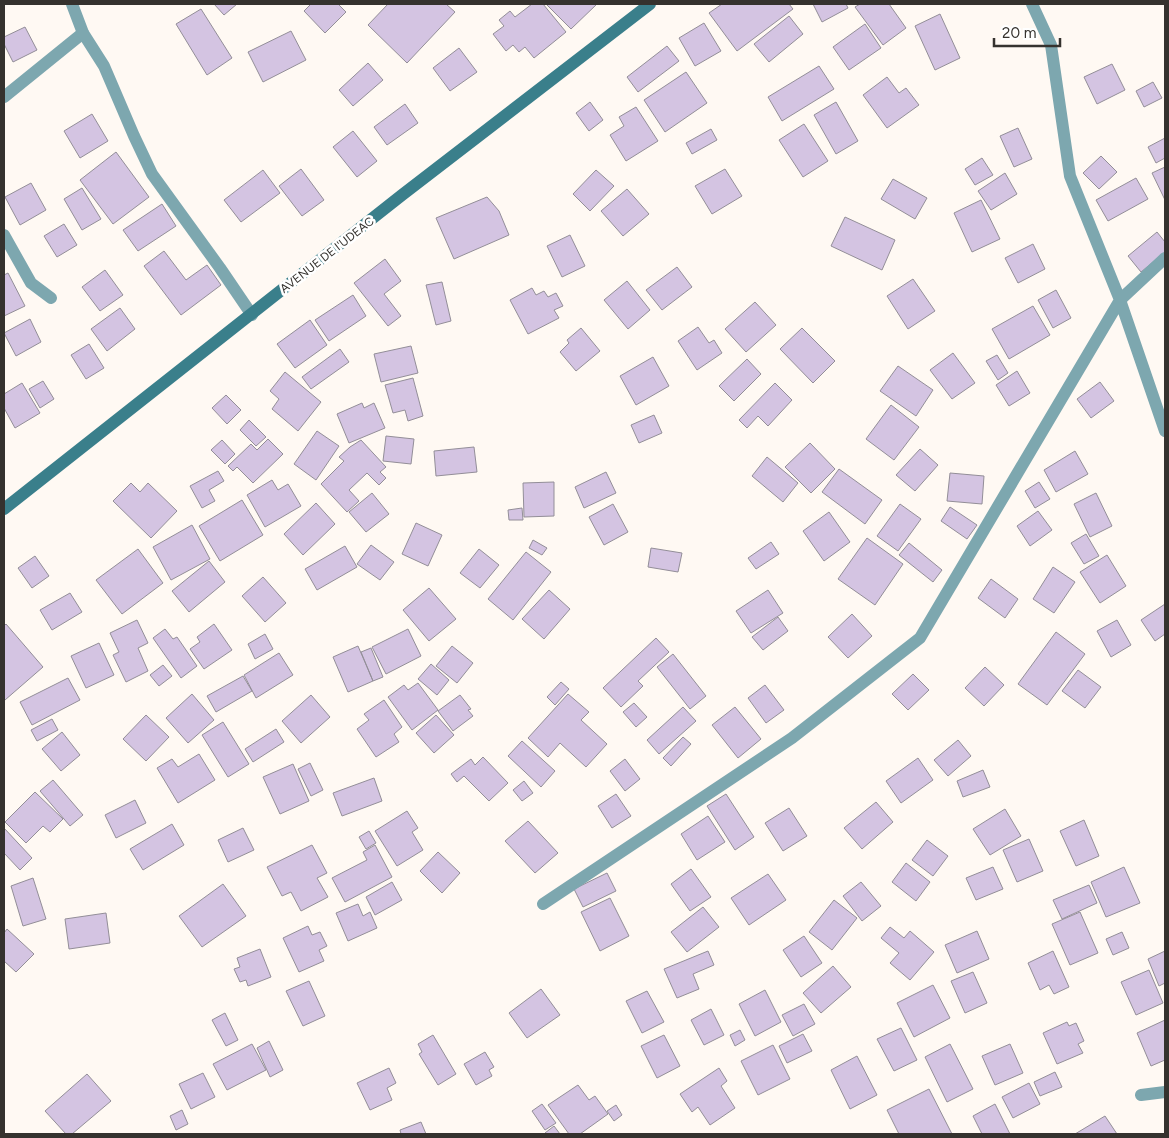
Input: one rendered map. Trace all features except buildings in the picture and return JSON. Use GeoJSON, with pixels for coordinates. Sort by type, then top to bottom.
{"type":"FeatureCollection","features":[{"type":"Feature","properties":{"kind":"main road","name":"AVENUE DE I'UDEAC"},"geometry":{"type":"LineString","coordinates":[[4,509],[402,195],[650,4]]}},
{"type":"Feature","properties":{"kind":"street"},"geometry":{"type":"LineString","coordinates":[[72,4],[83,33],[104,66],[152,174],[252,315]]}},
{"type":"Feature","properties":{"kind":"street"},"geometry":{"type":"LineString","coordinates":[[1032,4],[1051,45],[1070,176],[1120,300],[1165,432]]}},
{"type":"Feature","properties":{"kind":"street"},"geometry":{"type":"LineString","coordinates":[[4,97],[83,33]]}},
{"type":"Feature","properties":{"kind":"street"},"geometry":{"type":"LineString","coordinates":[[4,235],[31,283],[50,298]]}},
{"type":"Feature","properties":{"kind":"street"},"geometry":{"type":"LineString","coordinates":[[543,904],[792,738],[920,638],[1120,300],[1165,258]]}},
{"type":"Feature","properties":{"kind":"street"},"geometry":{"type":"LineString","coordinates":[[1141,1095],[1165,1092]]}}]}
